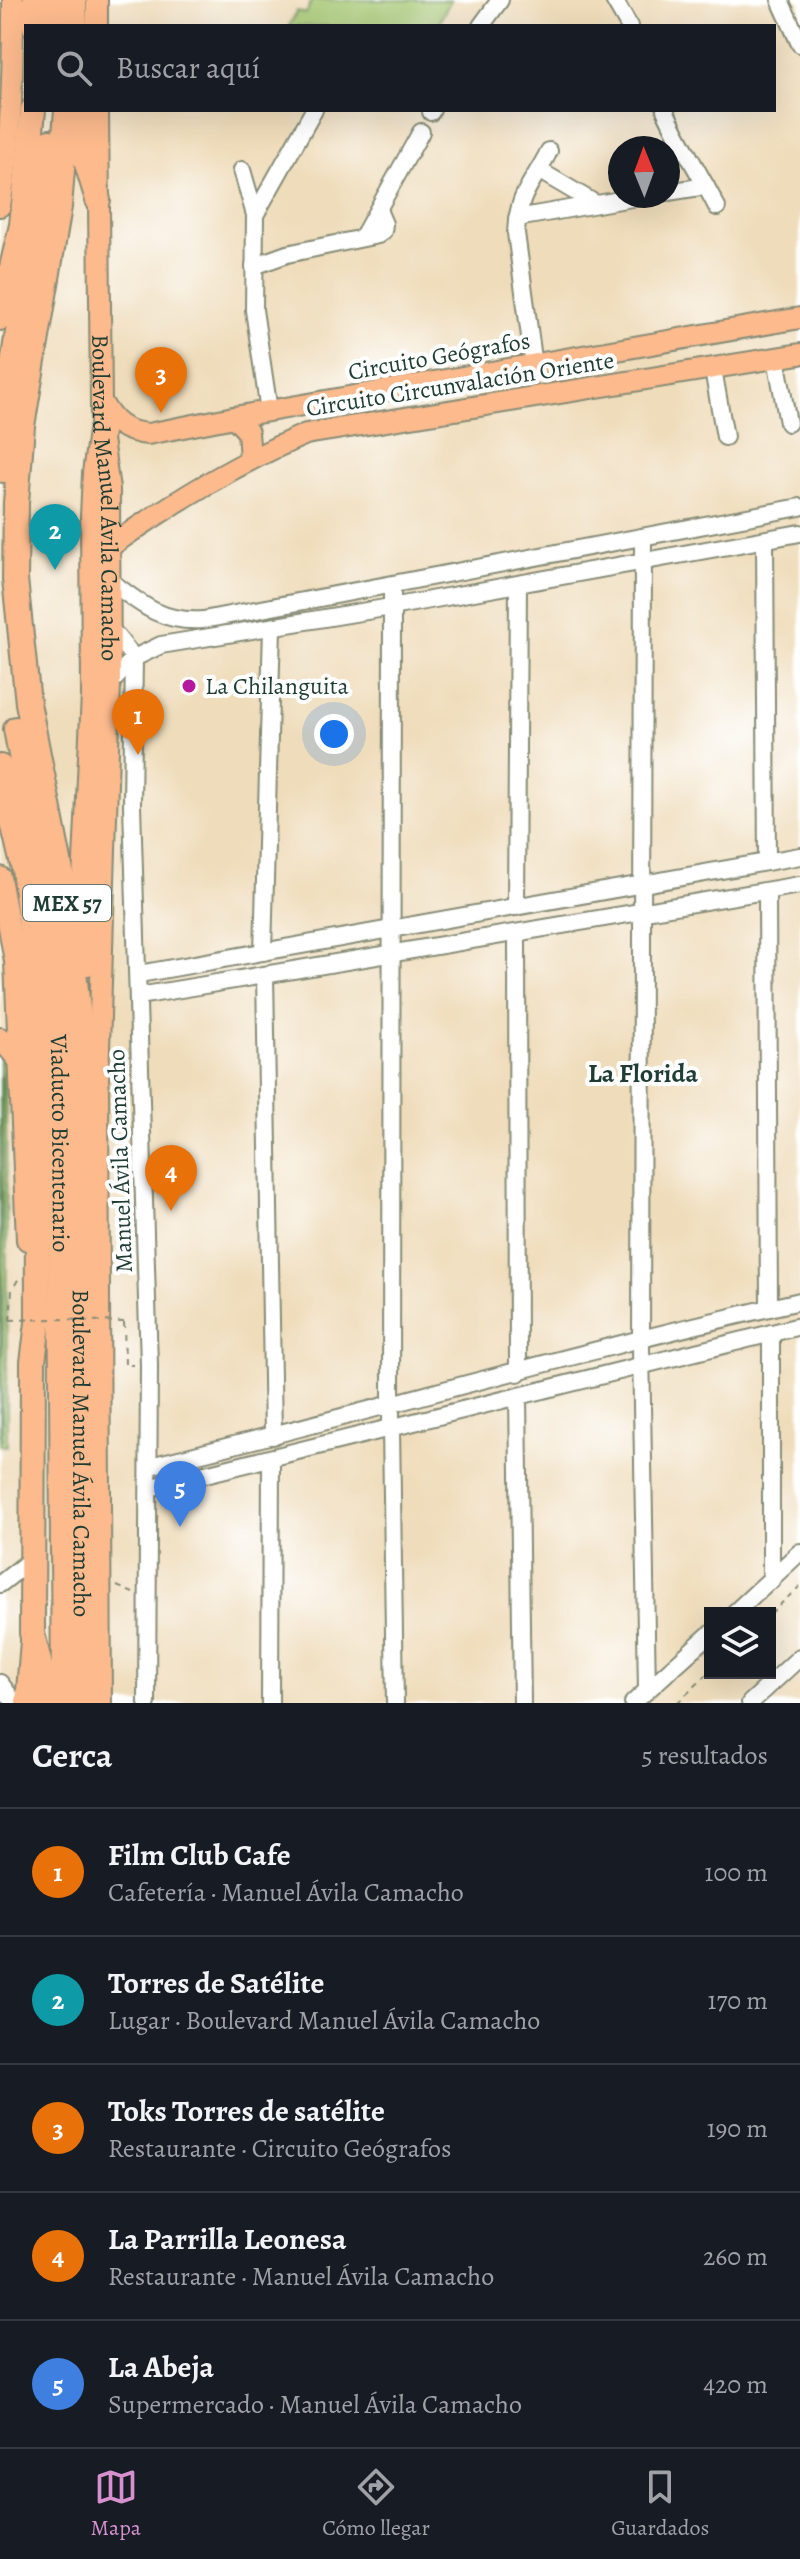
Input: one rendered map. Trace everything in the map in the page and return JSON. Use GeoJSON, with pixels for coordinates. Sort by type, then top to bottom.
{"type":"FeatureCollection","features":[{"type":"Feature","properties":{"kind":"highway"},"geometry":{"type":"LineString","coordinates":[[35,0],[35,24]]}},
{"type":"Feature","properties":{"kind":"highway"},"geometry":{"type":"LineString","coordinates":[[56,24],[57,0]]}},
{"type":"Feature","properties":{"kind":"highway"},"geometry":{"type":"LineString","coordinates":[[72,0],[73,24]]}},
{"type":"Feature","properties":{"kind":"highway"},"geometry":{"type":"LineString","coordinates":[[0,318],[22,225],[33,112]]}},
{"type":"Feature","properties":{"kind":"highway"},"geometry":{"type":"LineString","coordinates":[[0,572],[5,435],[53,112]]}},
{"type":"Feature","properties":{"kind":"highway","name":"Boulevard Manuel Ávila Camacho"},"geometry":{"type":"LineString","coordinates":[[67,112],[59,207],[22,426],[16,503],[15,579],[28,703],[67,902],[80,1029],[82,1703]]}},
{"type":"Feature","properties":{"kind":"highway"},"geometry":{"type":"LineString","coordinates":[[80,112],[81,144],[98,200]]}},
{"type":"Feature","properties":{"kind":"highway"},"geometry":{"type":"LineString","coordinates":[[80,1029],[87,960],[85,881],[94,695],[93,516],[101,432]]}},
{"type":"Feature","properties":{"kind":"highway","name":"Viaducto Bicentenario"},"geometry":{"type":"LineString","coordinates":[[0,588],[15,722],[57,962],[64,1703]]}},
{"type":"Feature","properties":{"kind":"highway","name":"Boulevard Manuel Ávila Camacho"},"geometry":{"type":"LineString","coordinates":[[0,767],[24,869],[37,976],[38,1323],[33,1362],[32,1633],[41,1670],[42,1703]]}},
{"type":"Feature","properties":{"kind":"main road"},"geometry":{"type":"LineString","coordinates":[[0,206],[13,69],[13,0]]}},
{"type":"Feature","properties":{"kind":"main road"},"geometry":{"type":"LineString","coordinates":[[97,0],[97,24]]}},
{"type":"Feature","properties":{"kind":"main road","name":"Boulevard Manuel Ávila Camacho"},"geometry":{"type":"LineString","coordinates":[[98,112],[101,432],[109,489],[110,684],[98,1082],[101,1703]]}},
{"type":"Feature","properties":{"kind":"main road","name":"Circuito Geógrafos"},"geometry":{"type":"LineString","coordinates":[[101,401],[120,426],[135,433],[163,432],[800,318]]}},
{"type":"Feature","properties":{"kind":"main road","name":"Circuito Circunvalación Oriente"},"geometry":{"type":"LineString","coordinates":[[109,547],[167,506],[250,458],[306,434],[800,354]]}},
{"type":"Feature","properties":{"kind":"main road"},"geometry":{"type":"LineString","coordinates":[[298,407],[297,421],[306,434]]}},
{"type":"Feature","properties":{"kind":"main road"},"geometry":{"type":"LineString","coordinates":[[234,417],[248,432],[250,458]]}},
{"type":"Feature","properties":{"kind":"main road","name":"Boulevard Manuel Ávila Camacho"},"geometry":{"type":"LineString","coordinates":[[0,877],[15,961],[33,1362]]}},
{"type":"Feature","properties":{"kind":"main road"},"geometry":{"type":"LineString","coordinates":[[0,1038],[21,1063]]}},
{"type":"Feature","properties":{"kind":"main road","name":"Boulevard Manuel Ávila Camacho"},"geometry":{"type":"LineString","coordinates":[[26,1703],[32,1633]]}},
{"type":"Feature","properties":{"kind":"street"},"geometry":{"type":"LineString","coordinates":[[482,24],[500,0]]}},
{"type":"Feature","properties":{"kind":"street"},"geometry":{"type":"LineString","coordinates":[[614,0],[622,23]]}},
{"type":"Feature","properties":{"kind":"street"},"geometry":{"type":"LineString","coordinates":[[780,0],[800,44]]}},
{"type":"Feature","properties":{"kind":"street"},"geometry":{"type":"LineString","coordinates":[[255,215],[313,112]]}},
{"type":"Feature","properties":{"kind":"street"},"geometry":{"type":"LineString","coordinates":[[666,112],[717,207]]}},
{"type":"Feature","properties":{"kind":"street"},"geometry":{"type":"LineString","coordinates":[[362,238],[421,132]]}},
{"type":"Feature","properties":{"kind":"street"},"geometry":{"type":"LineString","coordinates":[[534,366],[516,233],[517,218],[526,186],[540,171],[549,151]]}},
{"type":"Feature","properties":{"kind":"street"},"geometry":{"type":"LineString","coordinates":[[242,170],[255,215],[256,338],[269,411]]}},
{"type":"Feature","properties":{"kind":"street"},"geometry":{"type":"LineString","coordinates":[[540,171],[596,204]]}},
{"type":"Feature","properties":{"kind":"street"},"geometry":{"type":"LineString","coordinates":[[680,190],[706,186]]}},
{"type":"Feature","properties":{"kind":"street"},"geometry":{"type":"LineString","coordinates":[[517,218],[608,202]]}},
{"type":"Feature","properties":{"kind":"street"},"geometry":{"type":"LineString","coordinates":[[254,266],[287,254],[378,235],[383,231],[382,216],[378,210]]}},
{"type":"Feature","properties":{"kind":"street"},"geometry":{"type":"LineString","coordinates":[[255,235],[287,254]]}},
{"type":"Feature","properties":{"kind":"street"},"geometry":{"type":"LineString","coordinates":[[776,358],[788,423]]}},
{"type":"Feature","properties":{"kind":"street"},"geometry":{"type":"LineString","coordinates":[[713,369],[725,437]]}},
{"type":"Feature","properties":{"kind":"street"},"geometry":{"type":"LineString","coordinates":[[109,580],[154,612],[188,621],[800,507]]}},
{"type":"Feature","properties":{"kind":"street"},"geometry":{"type":"LineString","coordinates":[[110,684],[134,658],[161,645],[518,585],[800,533]]}},
{"type":"Feature","properties":{"kind":"street"},"geometry":{"type":"LineString","coordinates":[[643,537],[641,1366],[647,1690]]}},
{"type":"Feature","properties":{"kind":"street"},"geometry":{"type":"LineString","coordinates":[[765,540],[767,862]]}},
{"type":"Feature","properties":{"kind":"street"},"geometry":{"type":"LineString","coordinates":[[392,585],[391,1427],[395,1703]]}},
{"type":"Feature","properties":{"kind":"street"},"geometry":{"type":"LineString","coordinates":[[516,907],[518,585]]}},
{"type":"Feature","properties":{"kind":"street"},"geometry":{"type":"LineString","coordinates":[[109,627],[134,658]]}},
{"type":"Feature","properties":{"kind":"street"},"geometry":{"type":"LineString","coordinates":[[263,952],[272,628]]}},
{"type":"Feature","properties":{"kind":"street","name":"Manuel Ávila Camacho"},"geometry":{"type":"LineString","coordinates":[[134,658],[132,805],[149,1365],[147,1703]]}},
{"type":"Feature","properties":{"kind":"street"},"geometry":{"type":"LineString","coordinates":[[139,974],[800,856]]}},
{"type":"Feature","properties":{"kind":"street"},"geometry":{"type":"LineString","coordinates":[[139,996],[800,885]]}},
{"type":"Feature","properties":{"kind":"street"},"geometry":{"type":"LineString","coordinates":[[767,891],[769,1308]]}},
{"type":"Feature","properties":{"kind":"street"},"geometry":{"type":"LineString","coordinates":[[517,933],[518,1373]]}},
{"type":"Feature","properties":{"kind":"street"},"geometry":{"type":"LineString","coordinates":[[265,975],[273,1436]]}},
{"type":"Feature","properties":{"kind":"street"},"geometry":{"type":"LineString","coordinates":[[150,1466],[518,1373],[641,1338],[800,1301]]}},
{"type":"Feature","properties":{"kind":"street"},"geometry":{"type":"LineString","coordinates":[[149,1488],[800,1326]]}},
{"type":"Feature","properties":{"kind":"street"},"geometry":{"type":"LineString","coordinates":[[771,1333],[771,1581]]}},
{"type":"Feature","properties":{"kind":"street"},"geometry":{"type":"LineString","coordinates":[[518,1397],[522,1703]]}},
{"type":"Feature","properties":{"kind":"street"},"geometry":{"type":"LineString","coordinates":[[270,1703],[271,1458]]}},
{"type":"Feature","properties":{"kind":"street"},"geometry":{"type":"LineString","coordinates":[[741,1607],[800,1552]]}},
{"type":"Feature","properties":{"kind":"street"},"geometry":{"type":"LineString","coordinates":[[0,1584],[32,1559]]}},
{"type":"Feature","properties":{"kind":"street"},"geometry":{"type":"LineString","coordinates":[[633,1703],[704,1639]]}},
{"type":"Feature","properties":{"kind":"street"},"geometry":{"type":"LineString","coordinates":[[756,1700],[800,1657]]}},
{"type":"Feature","properties":{"kind":"street"},"geometry":{"type":"LineString","coordinates":[[0,1683],[15,1703]]}},
{"type":"Feature","properties":{"kind":"path"},"geometry":{"type":"LineString","coordinates":[[12,1290],[10,1320],[124,1322],[125,1365]]}},
{"type":"Feature","properties":{"kind":"path"},"geometry":{"type":"LineString","coordinates":[[100,1580],[149,1599]]}},
{"type":"Feature","properties":{"kind":"path"},"geometry":{"type":"LineString","coordinates":[[776,1608],[800,1586]]}},
{"type":"Feature","properties":{"kind":"path"},"geometry":{"type":"LineString","coordinates":[[677,1703],[704,1678]]}},
{"type":"Feature","properties":{"kind":"green space"},"geometry":{"type":"Polygon","coordinates":[[[312,0],[451,0],[438,24],[290,24],[297,11],[306,14],[312,0]]]}},
{"type":"Feature","properties":{"kind":"green space"},"geometry":{"type":"Polygon","coordinates":[[[0,1058],[6,1065],[7,1446],[0,1445],[0,1058]]]}},
{"type":"Feature","properties":{"kind":"green space"},"geometry":{"type":"Polygon","coordinates":[[[0,1072],[3,1080],[2,1439],[0,1439],[0,1072]]]}},
{"type":"Feature","properties":{"kind":"place","name":"Toks Torres de satélite"},"geometry":{"type":"Point","coordinates":[161,413]}},
{"type":"Feature","properties":{"kind":"place","name":"Torres de Satélite"},"geometry":{"type":"Point","coordinates":[55,570]}},
{"type":"Feature","properties":{"kind":"place","name":"La Chilanguita"},"geometry":{"type":"Point","coordinates":[189,686]}},
{"type":"Feature","properties":{"kind":"place","name":"Film Club Cafe"},"geometry":{"type":"Point","coordinates":[138,755]}},
{"type":"Feature","properties":{"kind":"place","name":"La Parrilla Leonesa"},"geometry":{"type":"Point","coordinates":[171,1211]}},
{"type":"Feature","properties":{"kind":"place","name":"La Abeja"},"geometry":{"type":"Point","coordinates":[180,1527]}},
{"type":"Feature","properties":{"kind":"district","name":"La Florida"},"geometry":{"type":"Point","coordinates":[643,1073]}}]}
